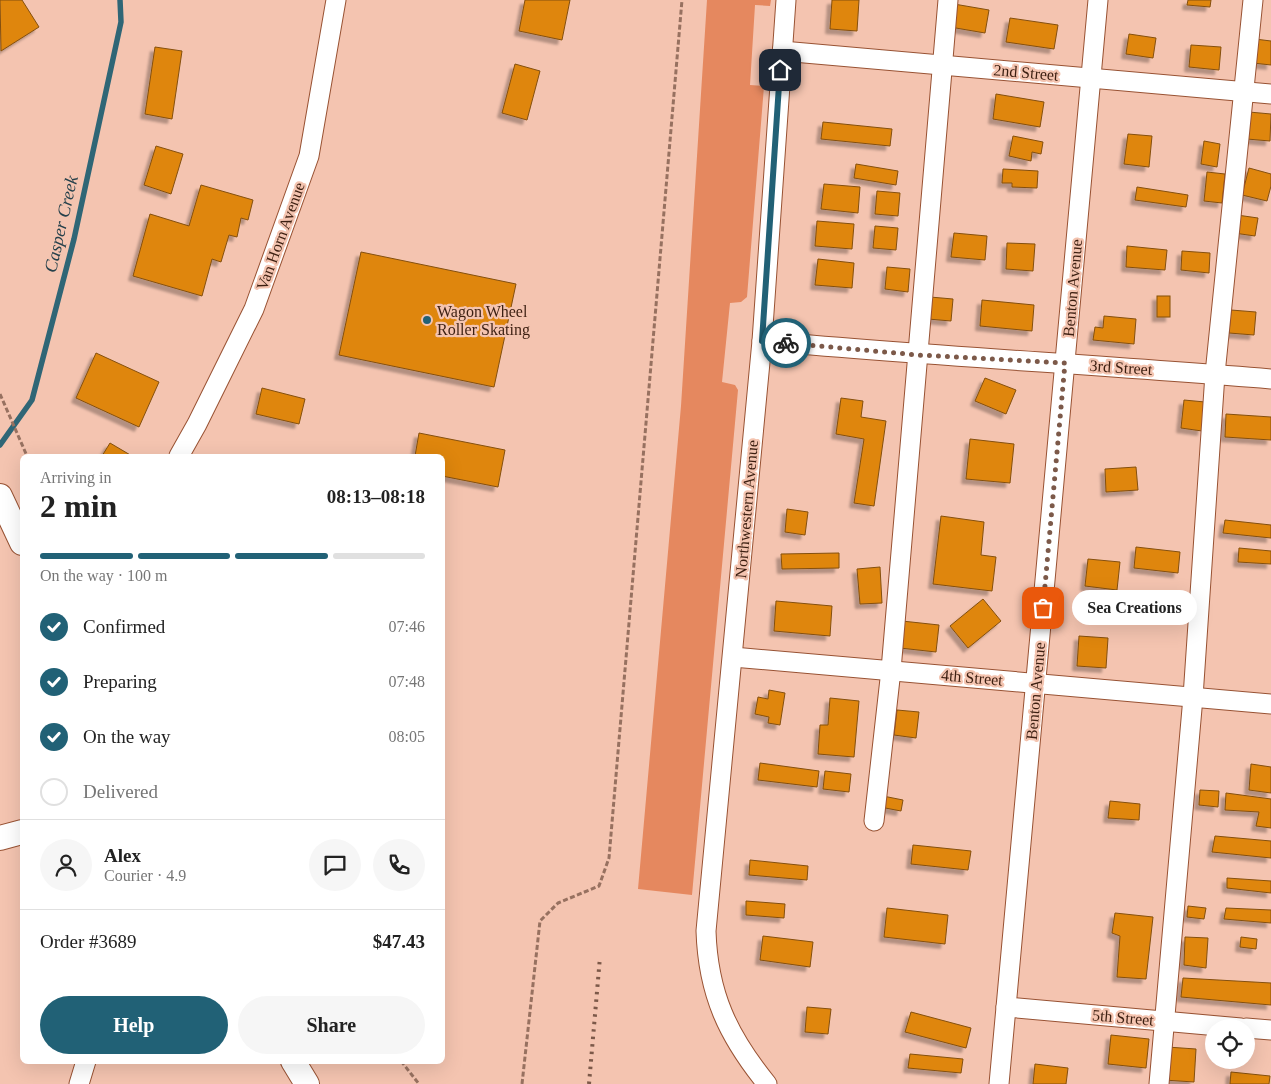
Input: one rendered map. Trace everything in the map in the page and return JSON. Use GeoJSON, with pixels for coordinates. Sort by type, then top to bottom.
{"type":"FeatureCollection","features":[{"type":"Feature","properties":{"kind":"main road"},"geometry":{"type":"LineString","coordinates":[[0,496],[20,539]]}},
{"type":"Feature","properties":{"kind":"main road"},"geometry":{"type":"LineString","coordinates":[[0,838],[20,833]]}},
{"type":"Feature","properties":{"kind":"main road"},"geometry":{"type":"LineString","coordinates":[[295,1064],[307,1084]]}},
{"type":"Feature","properties":{"kind":"street","name":"Van Horn Avenue"},"geometry":{"type":"LineString","coordinates":[[180,454],[254,309],[309,156],[336,0]]}},
{"type":"Feature","properties":{"kind":"street","name":"Northwestern Avenue"},"geometry":{"type":"LineString","coordinates":[[767,1084],[735,1041],[723,1016],[713,989],[706,932],[762,341],[786,0]]}},
{"type":"Feature","properties":{"kind":"street"},"geometry":{"type":"LineString","coordinates":[[874,820],[891,670],[948,0]]}},
{"type":"Feature","properties":{"kind":"street","name":"Benton Avenue"},"geometry":{"type":"LineString","coordinates":[[999,1084],[1098,0]]}},
{"type":"Feature","properties":{"kind":"street"},"geometry":{"type":"LineString","coordinates":[[1159,1084],[1193,697],[1215,374],[1253,0]]}},
{"type":"Feature","properties":{"kind":"street","name":"2nd Street"},"geometry":{"type":"LineString","coordinates":[[782,51],[1271,94]]}},
{"type":"Feature","properties":{"kind":"street","name":"3rd Street"},"geometry":{"type":"LineString","coordinates":[[762,341],[918,355],[1065,363],[1271,379]]}},
{"type":"Feature","properties":{"kind":"street","name":"4th Street"},"geometry":{"type":"LineString","coordinates":[[733,657],[1271,704]]}},
{"type":"Feature","properties":{"kind":"street","name":"5th Street"},"geometry":{"type":"LineString","coordinates":[[1006,1007],[1205,1025]]}},
{"type":"Feature","properties":{"kind":"street"},"geometry":{"type":"LineString","coordinates":[[1255,1029],[1271,1030]]}},
{"type":"Feature","properties":{"kind":"street"},"geometry":{"type":"LineString","coordinates":[[79,1084],[85,1064]]}},
{"type":"Feature","properties":{"kind":"path"},"geometry":{"type":"LineString","coordinates":[[522,1084],[540,921],[558,903],[599,886],[609,858],[682,0]]}},
{"type":"Feature","properties":{"kind":"path"},"geometry":{"type":"LineString","coordinates":[[0,394],[26,454]]}},
{"type":"Feature","properties":{"kind":"path"},"geometry":{"type":"LineString","coordinates":[[403,1064],[419,1084]]}},
{"type":"Feature","properties":{"kind":"shaded area"},"geometry":{"type":"Polygon","coordinates":[[[707,0],[771,0],[770,6],[755,5],[750,85],[764,86],[747,297],[741,302],[730,303],[722,382],[735,385],[738,390],[692,895],[638,889],[681,406],[707,0]]]}},
{"type":"Feature","properties":{"kind":"building"},"geometry":{"type":"Polygon","coordinates":[[[0,0],[22,0],[39,27],[1,51],[0,0]]]}},
{"type":"Feature","properties":{"kind":"building"},"geometry":{"type":"Polygon","coordinates":[[[525,0],[570,0],[562,40],[519,31],[525,0]]]}},
{"type":"Feature","properties":{"kind":"building"},"geometry":{"type":"Polygon","coordinates":[[[832,0],[859,0],[857,31],[830,29],[832,0]]]}},
{"type":"Feature","properties":{"kind":"building"},"geometry":{"type":"Polygon","coordinates":[[[1188,0],[1211,0],[1210,7],[1187,5],[1188,0]]]}},
{"type":"Feature","properties":{"kind":"building"},"geometry":{"type":"Polygon","coordinates":[[[954,4],[989,10],[985,33],[950,27],[954,4]]]}},
{"type":"Feature","properties":{"kind":"building"},"geometry":{"type":"Polygon","coordinates":[[[1010,18],[1058,25],[1054,49],[1006,42],[1010,18]]]}},
{"type":"Feature","properties":{"kind":"building"},"geometry":{"type":"Polygon","coordinates":[[[1129,34],[1156,38],[1153,58],[1126,54],[1129,34]]]}},
{"type":"Feature","properties":{"kind":"building"},"geometry":{"type":"Polygon","coordinates":[[[1255,39],[1271,41],[1271,65],[1253,63],[1255,39]]]}},
{"type":"Feature","properties":{"kind":"building"},"geometry":{"type":"Polygon","coordinates":[[[1191,45],[1221,47],[1219,70],[1189,67],[1191,45]]]}},
{"type":"Feature","properties":{"kind":"building"},"geometry":{"type":"Polygon","coordinates":[[[155,47],[182,51],[172,119],[145,114],[155,47]]]}},
{"type":"Feature","properties":{"kind":"building"},"geometry":{"type":"Polygon","coordinates":[[[515,64],[540,71],[527,120],[502,113],[515,64]]]}},
{"type":"Feature","properties":{"kind":"building"},"geometry":{"type":"Polygon","coordinates":[[[996,94],[1044,102],[1040,127],[993,119],[996,94]]]}},
{"type":"Feature","properties":{"kind":"building"},"geometry":{"type":"Polygon","coordinates":[[[1249,112],[1271,114],[1270,141],[1247,139],[1249,112]]]}},
{"type":"Feature","properties":{"kind":"building"},"geometry":{"type":"Polygon","coordinates":[[[823,122],[892,129],[890,146],[821,139],[823,122]]]}},
{"type":"Feature","properties":{"kind":"building"},"geometry":{"type":"Polygon","coordinates":[[[1128,134],[1152,136],[1149,167],[1124,164],[1128,134]]]}},
{"type":"Feature","properties":{"kind":"building"},"geometry":{"type":"Polygon","coordinates":[[[1013,136],[1043,142],[1041,154],[1032,152],[1031,161],[1009,156],[1013,136]]]}},
{"type":"Feature","properties":{"kind":"building"},"geometry":{"type":"Polygon","coordinates":[[[1204,141],[1220,144],[1217,167],[1201,164],[1204,141]]]}},
{"type":"Feature","properties":{"kind":"building"},"geometry":{"type":"Polygon","coordinates":[[[156,146],[183,154],[171,194],[144,185],[156,146]]]}},
{"type":"Feature","properties":{"kind":"building"},"geometry":{"type":"Polygon","coordinates":[[[856,164],[898,171],[896,185],[854,178],[856,164]]]}},
{"type":"Feature","properties":{"kind":"building"},"geometry":{"type":"Polygon","coordinates":[[[1249,168],[1271,174],[1271,186],[1267,201],[1242,195],[1249,168]]]}},
{"type":"Feature","properties":{"kind":"building"},"geometry":{"type":"Polygon","coordinates":[[[1003,169],[1038,171],[1037,188],[1012,187],[1012,183],[1002,183],[1003,169]]]}},
{"type":"Feature","properties":{"kind":"building"},"geometry":{"type":"Polygon","coordinates":[[[1207,172],[1225,174],[1222,203],[1204,201],[1207,172]]]}},
{"type":"Feature","properties":{"kind":"building"},"geometry":{"type":"Polygon","coordinates":[[[824,184],[860,187],[858,213],[821,209],[824,184]]]}},
{"type":"Feature","properties":{"kind":"building"},"geometry":{"type":"Polygon","coordinates":[[[201,185],[253,200],[248,220],[241,218],[237,237],[229,235],[221,262],[212,259],[202,296],[133,276],[150,214],[189,226],[201,185]]]}},
{"type":"Feature","properties":{"kind":"building"},"geometry":{"type":"Polygon","coordinates":[[[1137,187],[1188,195],[1186,207],[1135,200],[1137,187]]]}},
{"type":"Feature","properties":{"kind":"building"},"geometry":{"type":"Polygon","coordinates":[[[877,191],[900,193],[898,216],[875,214],[877,191]]]}},
{"type":"Feature","properties":{"kind":"building"},"geometry":{"type":"Polygon","coordinates":[[[1237,215],[1258,218],[1255,236],[1234,233],[1237,215]]]}},
{"type":"Feature","properties":{"kind":"building"},"geometry":{"type":"Polygon","coordinates":[[[817,221],[854,224],[852,249],[815,246],[817,221]]]}},
{"type":"Feature","properties":{"kind":"building"},"geometry":{"type":"Polygon","coordinates":[[[875,226],[898,228],[896,250],[873,248],[875,226]]]}},
{"type":"Feature","properties":{"kind":"building"},"geometry":{"type":"Polygon","coordinates":[[[954,233],[987,236],[985,260],[951,257],[954,233]]]}},
{"type":"Feature","properties":{"kind":"building"},"geometry":{"type":"Polygon","coordinates":[[[1007,243],[1035,244],[1033,271],[1006,269],[1007,243]]]}},
{"type":"Feature","properties":{"kind":"building"},"geometry":{"type":"Polygon","coordinates":[[[1127,246],[1167,250],[1165,270],[1126,267],[1127,246]]]}},
{"type":"Feature","properties":{"kind":"building"},"geometry":{"type":"Polygon","coordinates":[[[1182,251],[1210,253],[1209,273],[1181,270],[1182,251]]]}},
{"type":"Feature","properties":{"kind":"building","name":"Wagon Wheel Roller Skating"},"geometry":{"type":"Polygon","coordinates":[[[361,252],[516,284],[494,387],[339,355],[361,252]]]}},
{"type":"Feature","properties":{"kind":"building"},"geometry":{"type":"Polygon","coordinates":[[[818,259],[854,263],[852,288],[815,285],[818,259]]]}},
{"type":"Feature","properties":{"kind":"building"},"geometry":{"type":"Polygon","coordinates":[[[887,267],[910,269],[908,292],[885,289],[887,267]]]}},
{"type":"Feature","properties":{"kind":"building"},"geometry":{"type":"Polygon","coordinates":[[[1157,296],[1170,296],[1170,317],[1157,317],[1157,296]]]}},
{"type":"Feature","properties":{"kind":"building"},"geometry":{"type":"Polygon","coordinates":[[[930,297],[953,299],[951,321],[928,319],[930,297]]]}},
{"type":"Feature","properties":{"kind":"building"},"geometry":{"type":"Polygon","coordinates":[[[982,300],[1034,305],[1032,331],[980,326],[982,300]]]}},
{"type":"Feature","properties":{"kind":"building"},"geometry":{"type":"Polygon","coordinates":[[[1231,310],[1256,312],[1254,335],[1229,333],[1231,310]]]}},
{"type":"Feature","properties":{"kind":"building"},"geometry":{"type":"Polygon","coordinates":[[[1104,316],[1136,319],[1134,344],[1093,340],[1095,327],[1103,328],[1104,316]]]}},
{"type":"Feature","properties":{"kind":"building"},"geometry":{"type":"Polygon","coordinates":[[[96,353],[159,382],[139,427],[76,398],[96,353]]]}},
{"type":"Feature","properties":{"kind":"building"},"geometry":{"type":"Polygon","coordinates":[[[985,378],[1016,390],[1006,414],[975,401],[985,378]]]}},
{"type":"Feature","properties":{"kind":"building"},"geometry":{"type":"Polygon","coordinates":[[[262,388],[305,399],[299,424],[256,414],[262,388]]]}},
{"type":"Feature","properties":{"kind":"building"},"geometry":{"type":"Polygon","coordinates":[[[841,398],[863,401],[861,417],[886,421],[874,506],[854,503],[864,439],[836,434],[841,398]]]}},
{"type":"Feature","properties":{"kind":"building"},"geometry":{"type":"Polygon","coordinates":[[[1184,400],[1205,402],[1202,431],[1181,428],[1184,400]]]}},
{"type":"Feature","properties":{"kind":"building"},"geometry":{"type":"Polygon","coordinates":[[[1226,414],[1271,417],[1271,440],[1225,437],[1226,414]]]}},
{"type":"Feature","properties":{"kind":"building"},"geometry":{"type":"Polygon","coordinates":[[[419,433],[505,450],[498,487],[445,477],[445,454],[415,454],[419,433]]]}},
{"type":"Feature","properties":{"kind":"building"},"geometry":{"type":"Polygon","coordinates":[[[970,439],[1014,444],[1010,483],[966,479],[970,439]]]}},
{"type":"Feature","properties":{"kind":"building"},"geometry":{"type":"Polygon","coordinates":[[[110,443],[129,454],[103,454],[110,443]]]}},
{"type":"Feature","properties":{"kind":"building"},"geometry":{"type":"Polygon","coordinates":[[[1136,467],[1138,490],[1106,492],[1105,469],[1136,467]]]}},
{"type":"Feature","properties":{"kind":"building"},"geometry":{"type":"Polygon","coordinates":[[[787,509],[808,512],[805,535],[785,532],[787,509]]]}},
{"type":"Feature","properties":{"kind":"building"},"geometry":{"type":"Polygon","coordinates":[[[941,516],[984,522],[981,555],[996,557],[992,591],[933,584],[941,516]]]}},
{"type":"Feature","properties":{"kind":"building"},"geometry":{"type":"Polygon","coordinates":[[[1225,520],[1271,525],[1271,538],[1223,533],[1225,520]]]}},
{"type":"Feature","properties":{"kind":"building"},"geometry":{"type":"Polygon","coordinates":[[[1136,547],[1180,552],[1178,573],[1134,568],[1136,547]]]}},
{"type":"Feature","properties":{"kind":"building"},"geometry":{"type":"Polygon","coordinates":[[[1239,548],[1271,551],[1271,564],[1238,562],[1239,548]]]}},
{"type":"Feature","properties":{"kind":"building"},"geometry":{"type":"Polygon","coordinates":[[[839,553],[839,568],[782,569],[781,554],[839,553]]]}},
{"type":"Feature","properties":{"kind":"building"},"geometry":{"type":"Polygon","coordinates":[[[1088,559],[1120,562],[1117,590],[1085,586],[1088,559]]]}},
{"type":"Feature","properties":{"kind":"building"},"geometry":{"type":"Polygon","coordinates":[[[880,567],[882,603],[860,604],[857,569],[880,567]]]}},
{"type":"Feature","properties":{"kind":"building"},"geometry":{"type":"Polygon","coordinates":[[[983,599],[1001,621],[968,648],[950,626],[983,599]]]}},
{"type":"Feature","properties":{"kind":"building"},"geometry":{"type":"Polygon","coordinates":[[[776,601],[832,606],[830,636],[774,631],[776,601]]]}},
{"type":"Feature","properties":{"kind":"building"},"geometry":{"type":"Polygon","coordinates":[[[902,621],[939,625],[936,652],[900,648],[902,621]]]}},
{"type":"Feature","properties":{"kind":"building"},"geometry":{"type":"Polygon","coordinates":[[[1079,636],[1108,638],[1106,668],[1077,666],[1079,636]]]}},
{"type":"Feature","properties":{"kind":"building"},"geometry":{"type":"Polygon","coordinates":[[[769,690],[785,693],[780,725],[768,723],[769,717],[755,714],[758,697],[768,699],[769,690]]]}},
{"type":"Feature","properties":{"kind":"building"},"geometry":{"type":"Polygon","coordinates":[[[830,698],[859,701],[854,757],[818,754],[820,725],[828,725],[830,698]]]}},
{"type":"Feature","properties":{"kind":"building"},"geometry":{"type":"Polygon","coordinates":[[[897,710],[919,712],[916,738],[894,735],[897,710]]]}},
{"type":"Feature","properties":{"kind":"building"},"geometry":{"type":"Polygon","coordinates":[[[760,763],[819,771],[817,787],[758,780],[760,763]]]}},
{"type":"Feature","properties":{"kind":"building"},"geometry":{"type":"Polygon","coordinates":[[[1251,764],[1271,767],[1271,793],[1249,790],[1251,764]]]}},
{"type":"Feature","properties":{"kind":"building"},"geometry":{"type":"Polygon","coordinates":[[[825,771],[851,774],[849,792],[823,789],[825,771]]]}},
{"type":"Feature","properties":{"kind":"building"},"geometry":{"type":"Polygon","coordinates":[[[1200,790],[1219,791],[1218,807],[1199,805],[1200,790]]]}},
{"type":"Feature","properties":{"kind":"building"},"geometry":{"type":"Polygon","coordinates":[[[1226,793],[1271,799],[1271,828],[1256,826],[1259,812],[1225,810],[1226,793]]]}},
{"type":"Feature","properties":{"kind":"building"},"geometry":{"type":"Polygon","coordinates":[[[883,796],[903,800],[901,811],[880,807],[883,796]]]}},
{"type":"Feature","properties":{"kind":"building"},"geometry":{"type":"Polygon","coordinates":[[[1110,801],[1140,804],[1139,820],[1108,818],[1110,801]]]}},
{"type":"Feature","properties":{"kind":"building"},"geometry":{"type":"Polygon","coordinates":[[[1215,836],[1271,841],[1271,858],[1212,852],[1215,836]]]}},
{"type":"Feature","properties":{"kind":"building"},"geometry":{"type":"Polygon","coordinates":[[[913,845],[971,851],[968,870],[911,864],[913,845]]]}},
{"type":"Feature","properties":{"kind":"building"},"geometry":{"type":"Polygon","coordinates":[[[750,860],[808,866],[807,880],[749,875],[750,860]]]}},
{"type":"Feature","properties":{"kind":"building"},"geometry":{"type":"Polygon","coordinates":[[[1227,878],[1271,881],[1271,893],[1227,888],[1227,878]]]}},
{"type":"Feature","properties":{"kind":"building"},"geometry":{"type":"Polygon","coordinates":[[[746,901],[785,904],[784,918],[746,915],[746,901]]]}},
{"type":"Feature","properties":{"kind":"building"},"geometry":{"type":"Polygon","coordinates":[[[1188,906],[1206,908],[1204,919],[1187,917],[1188,906]]]}},
{"type":"Feature","properties":{"kind":"building"},"geometry":{"type":"Polygon","coordinates":[[[887,908],[948,915],[945,944],[884,937],[887,908]]]}},
{"type":"Feature","properties":{"kind":"building"},"geometry":{"type":"Polygon","coordinates":[[[1226,908],[1271,910],[1271,923],[1224,919],[1226,908]]]}},
{"type":"Feature","properties":{"kind":"building"},"geometry":{"type":"Polygon","coordinates":[[[1115,913],[1153,917],[1146,979],[1117,977],[1120,936],[1112,933],[1115,913]]]}},
{"type":"Feature","properties":{"kind":"building"},"geometry":{"type":"Polygon","coordinates":[[[763,936],[813,942],[810,967],[760,960],[763,936]]]}},
{"type":"Feature","properties":{"kind":"building"},"geometry":{"type":"Polygon","coordinates":[[[1185,937],[1208,938],[1206,968],[1184,965],[1185,937]]]}},
{"type":"Feature","properties":{"kind":"building"},"geometry":{"type":"Polygon","coordinates":[[[1241,937],[1257,939],[1256,949],[1240,947],[1241,937]]]}},
{"type":"Feature","properties":{"kind":"building"},"geometry":{"type":"Polygon","coordinates":[[[1183,978],[1271,983],[1271,1005],[1181,997],[1183,978]]]}},
{"type":"Feature","properties":{"kind":"building"},"geometry":{"type":"Polygon","coordinates":[[[807,1007],[831,1009],[828,1034],[805,1032],[807,1007]]]}},
{"type":"Feature","properties":{"kind":"building"},"geometry":{"type":"Polygon","coordinates":[[[911,1012],[971,1028],[966,1048],[905,1032],[911,1012]]]}},
{"type":"Feature","properties":{"kind":"building"},"geometry":{"type":"Polygon","coordinates":[[[1111,1035],[1149,1039],[1146,1068],[1108,1064],[1111,1035]]]}},
{"type":"Feature","properties":{"kind":"building"},"geometry":{"type":"Polygon","coordinates":[[[1167,1047],[1196,1049],[1194,1082],[1164,1080],[1167,1047]]]}},
{"type":"Feature","properties":{"kind":"building"},"geometry":{"type":"Polygon","coordinates":[[[910,1054],[963,1059],[961,1073],[908,1068],[910,1054]]]}},
{"type":"Feature","properties":{"kind":"building"},"geometry":{"type":"Polygon","coordinates":[[[1035,1064],[1068,1068],[1066,1084],[1033,1084],[1035,1064]]]}},
{"type":"Feature","properties":{"kind":"building"},"geometry":{"type":"Polygon","coordinates":[[[1231,1072],[1270,1076],[1269,1084],[1230,1084],[1231,1072]]]}},
{"type":"Feature","properties":{"kind":"waterway","name":"Casper Creek"},"geometry":{"type":"LineString","coordinates":[[0,445],[32,400],[74,239],[121,22],[120,0]]}},
{"type":"Feature","properties":{"kind":"railway"},"geometry":{"type":"LineString","coordinates":[[589,1084],[600,957]]}},
{"type":"Feature","properties":{"kind":"way so far"},"geometry":{"type":"LineString","coordinates":[[786,343],[918,355],[1065,363],[1043,608]]}},
{"type":"Feature","properties":{"kind":"place","name":"Wagon Wheel Roller Skating"},"geometry":{"type":"Point","coordinates":[427,320]}},
{"type":"Feature","properties":{"kind":"place","name":"Sea Creations"},"geometry":{"type":"Point","coordinates":[1043,608]}},
{"type":"Feature","properties":{"kind":"route"},"geometry":{"type":"LineString","coordinates":[[780,70],[762,341],[786,343]]}}]}
